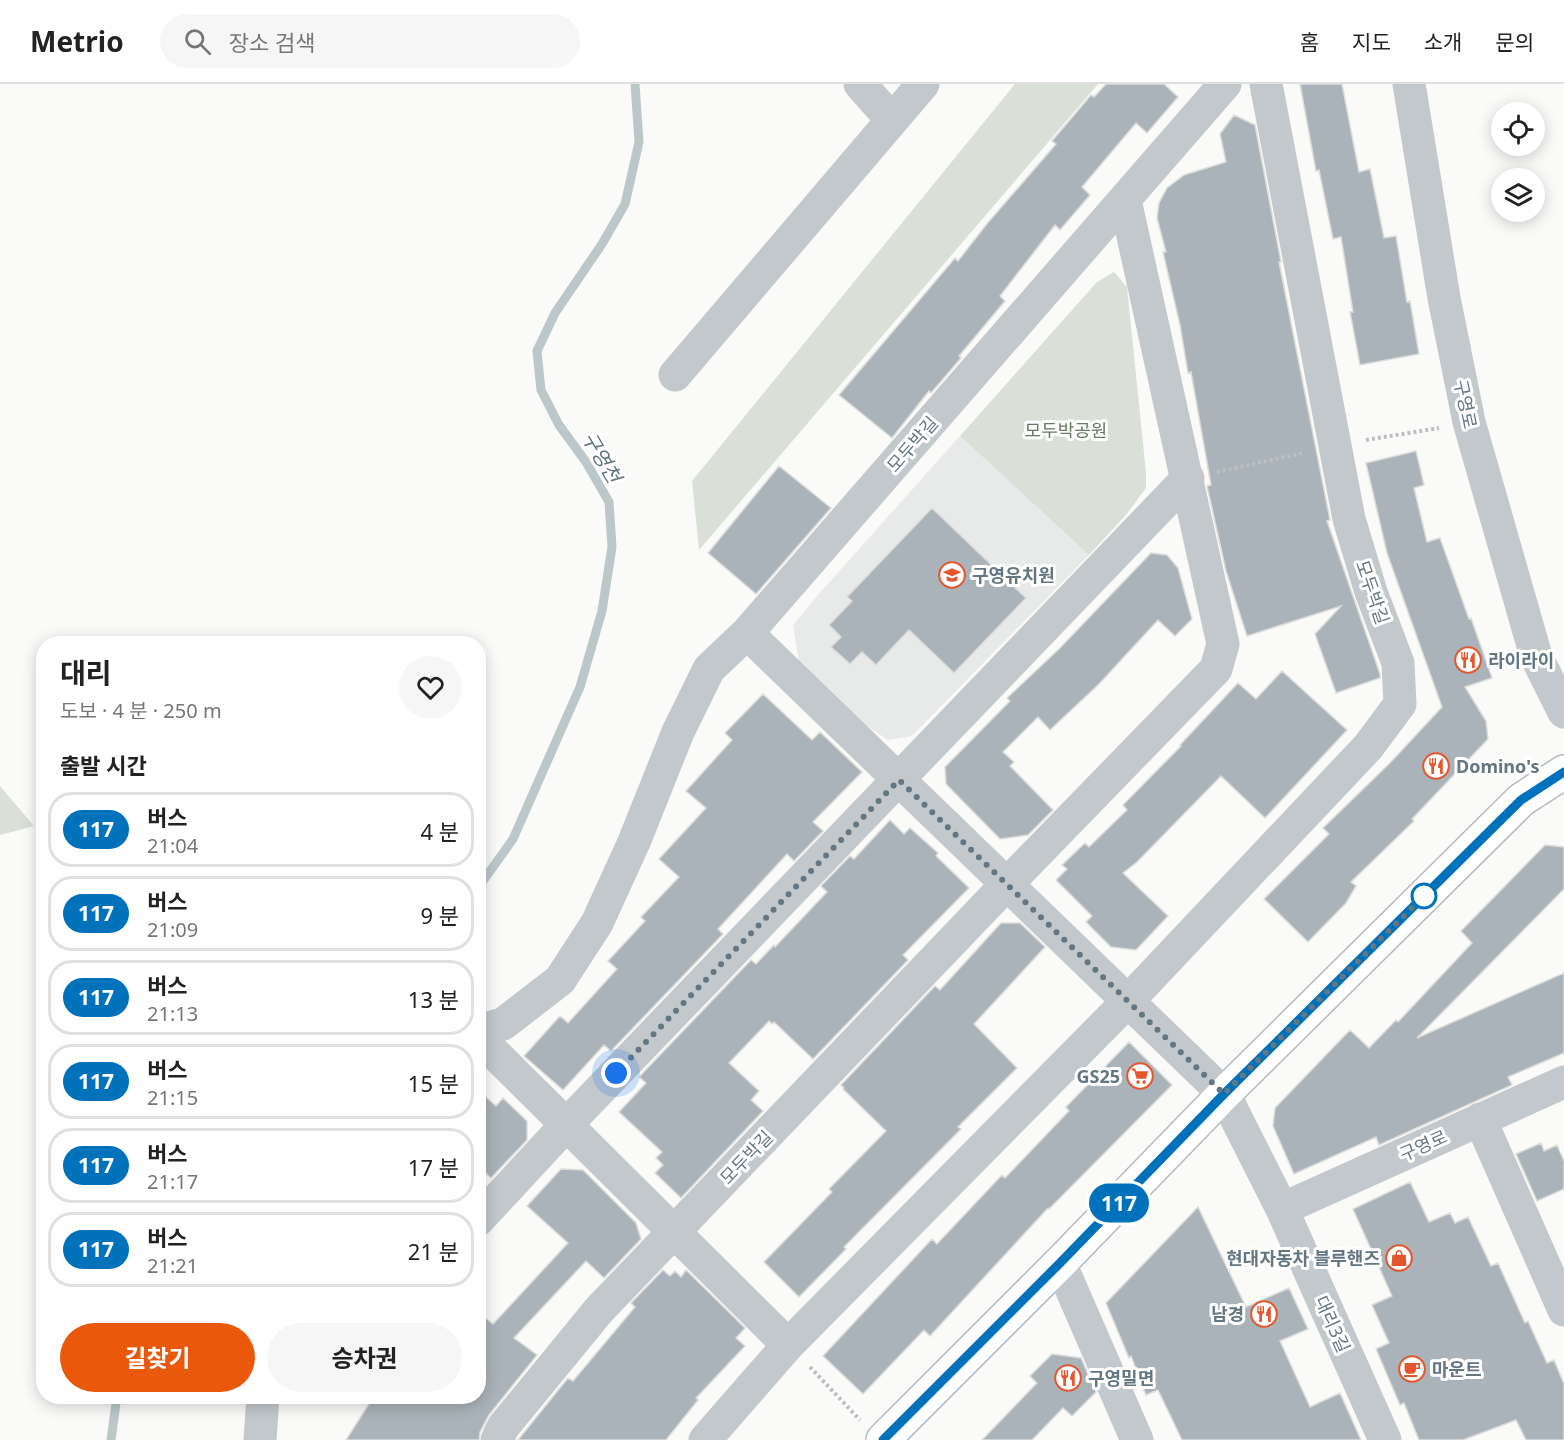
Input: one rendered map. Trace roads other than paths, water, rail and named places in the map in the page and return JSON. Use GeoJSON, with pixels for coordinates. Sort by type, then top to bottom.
{"type":"FeatureCollection","features":[{"type":"Feature","properties":{"kind":"main road"},"geometry":{"type":"LineString","coordinates":[[873,1431],[1060,1263],[1224,1094],[1521,800],[1564,772]]}},
{"type":"Feature","properties":{"kind":"street"},"geometry":{"type":"LineString","coordinates":[[860,84],[892,120]]}},
{"type":"Feature","properties":{"kind":"street"},"geometry":{"type":"LineString","coordinates":[[675,375],[923,84]]}},
{"type":"Feature","properties":{"kind":"street","name":"모두박길"},"geometry":{"type":"LineString","coordinates":[[486,1029],[503,1024],[560,980],[597,923],[634,842],[678,732],[709,669],[747,633],[1225,84]]}},
{"type":"Feature","properties":{"kind":"street","name":"모두박길"},"geometry":{"type":"LineString","coordinates":[[705,1440],[788,1345],[1128,1001],[1368,747],[1400,704],[1398,663],[1371,592],[1349,519],[1266,84]]}},
{"type":"Feature","properties":{"kind":"street","name":"구영로"},"geometry":{"type":"LineString","coordinates":[[1409,84],[1444,298],[1469,423],[1536,656],[1564,712]]}},
{"type":"Feature","properties":{"kind":"street","name":"모두박길"},"geometry":{"type":"LineString","coordinates":[[497,1440],[503,1427],[599,1310],[1216,669],[1222,644],[1188,478],[1125,200]]}},
{"type":"Feature","properties":{"kind":"street"},"geometry":{"type":"LineString","coordinates":[[486,1211],[567,1124],[1188,478]]}},
{"type":"Feature","properties":{"kind":"street"},"geometry":{"type":"LineString","coordinates":[[747,633],[1224,1094]]}},
{"type":"Feature","properties":{"kind":"street"},"geometry":{"type":"LineString","coordinates":[[486,1045],[788,1345]]}},
{"type":"Feature","properties":{"kind":"street","name":"구영로"},"geometry":{"type":"LineString","coordinates":[[1282,1209],[1564,1082]]}},
{"type":"Feature","properties":{"kind":"street","name":"대리3길"},"geometry":{"type":"LineString","coordinates":[[1224,1094],[1282,1209],[1385,1440]]}},
{"type":"Feature","properties":{"kind":"street"},"geometry":{"type":"LineString","coordinates":[[1480,1119],[1564,1310]]}},
{"type":"Feature","properties":{"kind":"street"},"geometry":{"type":"LineString","coordinates":[[1060,1263],[1137,1440]]}},
{"type":"Feature","properties":{"kind":"street"},"geometry":{"type":"LineString","coordinates":[[260,1440],[262,1404]]}},
{"type":"Feature","properties":{"kind":"waterway","name":"구영천"},"geometry":{"type":"LineString","coordinates":[[486,877],[513,839],[580,687],[602,611],[612,547],[609,502],[586,462],[559,425],[541,390],[537,351],[555,313],[602,244],[625,204],[639,142],[635,84]]}},
{"type":"Feature","properties":{"kind":"waterway","name":"구영천"},"geometry":{"type":"LineString","coordinates":[[111,1440],[116,1404]]}},
{"type":"Feature","properties":{"kind":"place","name":"구영유치원"},"geometry":{"type":"Point","coordinates":[952,575]}},
{"type":"Feature","properties":{"kind":"place","name":"라이라이"},"geometry":{"type":"Point","coordinates":[1468,660]}},
{"type":"Feature","properties":{"kind":"place","name":"Domino's"},"geometry":{"type":"Point","coordinates":[1436,766]}},
{"type":"Feature","properties":{"kind":"place","name":"GS25"},"geometry":{"type":"Point","coordinates":[1140,1076]}},
{"type":"Feature","properties":{"kind":"place","name":"현대자동차 블루핸즈"},"geometry":{"type":"Point","coordinates":[1399,1258]}},
{"type":"Feature","properties":{"kind":"place","name":"남경"},"geometry":{"type":"Point","coordinates":[1264,1314]}},
{"type":"Feature","properties":{"kind":"place","name":"마운트"},"geometry":{"type":"Point","coordinates":[1412,1369]}},
{"type":"Feature","properties":{"kind":"place","name":"구영밀면"},"geometry":{"type":"Point","coordinates":[1068,1378]}},
{"type":"Feature","properties":{"kind":"park label","name":"모두박공원"},"geometry":{"type":"Point","coordinates":[1066,430]}}]}
